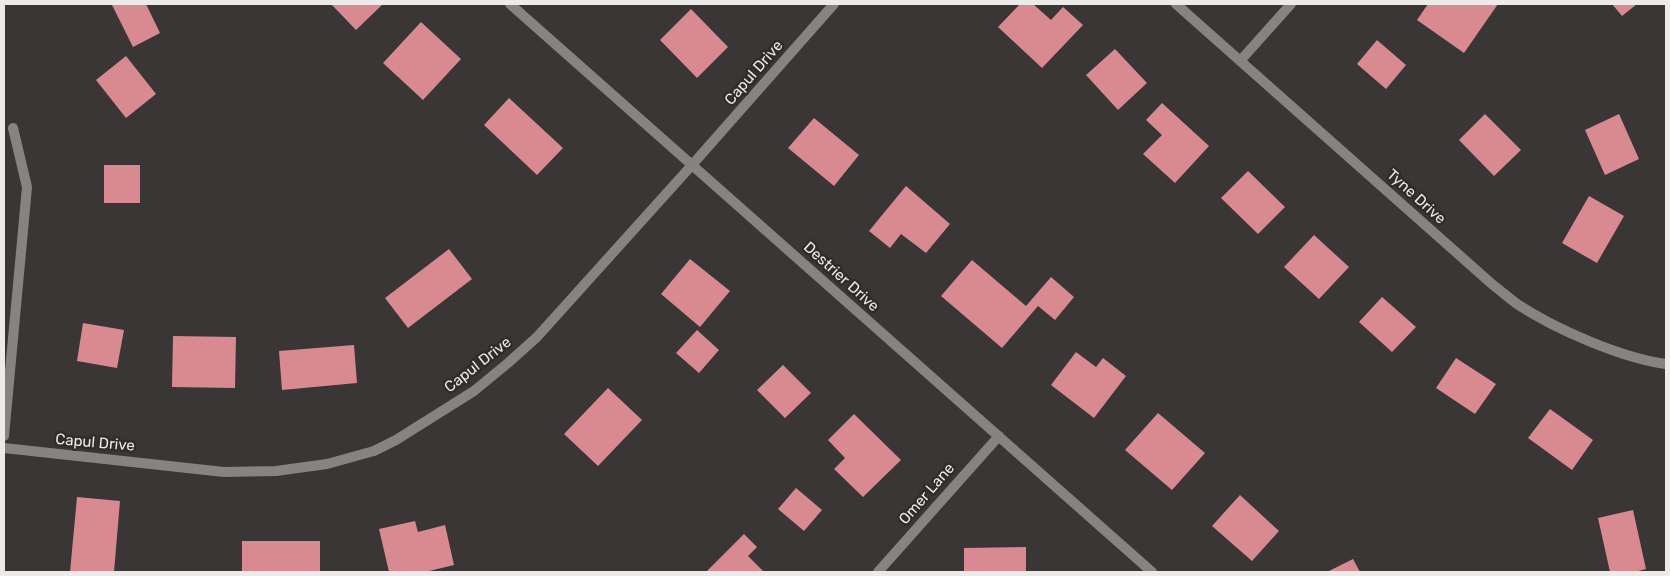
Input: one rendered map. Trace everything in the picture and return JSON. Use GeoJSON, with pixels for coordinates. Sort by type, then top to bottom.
{"type":"FeatureCollection","features":[{"type":"Feature","properties":{"kind":"street","name":"Destrier Drive"},"geometry":{"type":"LineString","coordinates":[[510,4],[1152,572]]}},
{"type":"Feature","properties":{"kind":"street","name":"Capul Drive"},"geometry":{"type":"LineString","coordinates":[[4,448],[224,472],[276,471],[327,464],[374,451],[396,440],[474,391],[508,363],[536,336],[692,165],[834,4]]}},
{"type":"Feature","properties":{"kind":"street","name":"Tyne Drive"},"geometry":{"type":"LineString","coordinates":[[1176,4],[1493,285],[1517,304],[1548,322],[1600,345],[1638,358],[1666,364]]}},
{"type":"Feature","properties":{"kind":"street"},"geometry":{"type":"LineString","coordinates":[[1240,61],[1291,4]]}},
{"type":"Feature","properties":{"kind":"street"},"geometry":{"type":"LineString","coordinates":[[4,436],[27,187],[13,128]]}},
{"type":"Feature","properties":{"kind":"street","name":"Omer Lane"},"geometry":{"type":"LineString","coordinates":[[878,572],[998,436]]}},
{"type":"Feature","properties":{"kind":"building"},"geometry":{"type":"Polygon","coordinates":[[[146,4],[160,33],[133,47],[112,5],[146,4]]]}},
{"type":"Feature","properties":{"kind":"building"},"geometry":{"type":"Polygon","coordinates":[[[331,4],[383,4],[356,30],[331,4]]]}},
{"type":"Feature","properties":{"kind":"building"},"geometry":{"type":"Polygon","coordinates":[[[1020,4],[1033,4],[1051,20],[1063,7],[1083,25],[1042,68],[998,27],[1020,4]]]}},
{"type":"Feature","properties":{"kind":"building"},"geometry":{"type":"Polygon","coordinates":[[[1428,4],[1498,4],[1464,53],[1417,20],[1428,4]]]}},
{"type":"Feature","properties":{"kind":"building"},"geometry":{"type":"Polygon","coordinates":[[[1612,4],[1637,4],[1622,16],[1612,4]]]}},
{"type":"Feature","properties":{"kind":"building"},"geometry":{"type":"Polygon","coordinates":[[[691,9],[728,47],[697,78],[660,40],[691,9]]]}},
{"type":"Feature","properties":{"kind":"building"},"geometry":{"type":"Polygon","coordinates":[[[421,22],[461,59],[423,100],[383,63],[421,22]]]}},
{"type":"Feature","properties":{"kind":"building"},"geometry":{"type":"Polygon","coordinates":[[[1377,40],[1406,65],[1386,89],[1357,64],[1377,40]]]}},
{"type":"Feature","properties":{"kind":"building"},"geometry":{"type":"Polygon","coordinates":[[[1115,49],[1147,83],[1118,110],[1086,75],[1115,49]]]}},
{"type":"Feature","properties":{"kind":"building"},"geometry":{"type":"Polygon","coordinates":[[[126,56],[156,94],[126,118],[96,80],[126,56]]]}},
{"type":"Feature","properties":{"kind":"building"},"geometry":{"type":"Polygon","coordinates":[[[509,98],[563,148],[537,175],[484,125],[509,98]]]}},
{"type":"Feature","properties":{"kind":"building"},"geometry":{"type":"Polygon","coordinates":[[[1162,103],[1209,146],[1175,183],[1143,154],[1162,135],[1146,120],[1162,103]]]}},
{"type":"Feature","properties":{"kind":"building"},"geometry":{"type":"Polygon","coordinates":[[[1485,114],[1521,150],[1494,176],[1459,140],[1485,114]]]}},
{"type":"Feature","properties":{"kind":"building"},"geometry":{"type":"Polygon","coordinates":[[[1619,114],[1639,159],[1605,175],[1585,130],[1619,114]]]}},
{"type":"Feature","properties":{"kind":"building"},"geometry":{"type":"Polygon","coordinates":[[[814,118],[859,155],[834,186],[788,148],[814,118]]]}},
{"type":"Feature","properties":{"kind":"building"},"geometry":{"type":"Polygon","coordinates":[[[104,165],[140,165],[140,203],[104,203],[104,165]]]}},
{"type":"Feature","properties":{"kind":"building"},"geometry":{"type":"Polygon","coordinates":[[[1248,171],[1285,207],[1258,234],[1221,198],[1248,171]]]}},
{"type":"Feature","properties":{"kind":"building"},"geometry":{"type":"Polygon","coordinates":[[[906,186],[950,224],[926,253],[901,234],[890,248],[869,231],[906,186]]]}},
{"type":"Feature","properties":{"kind":"building"},"geometry":{"type":"Polygon","coordinates":[[[1589,196],[1624,216],[1597,263],[1562,243],[1589,196]]]}},
{"type":"Feature","properties":{"kind":"building"},"geometry":{"type":"Polygon","coordinates":[[[1314,235],[1349,267],[1319,299],[1284,267],[1314,235]]]}},
{"type":"Feature","properties":{"kind":"building"},"geometry":{"type":"Polygon","coordinates":[[[449,249],[472,279],[408,328],[385,298],[449,249]]]}},
{"type":"Feature","properties":{"kind":"building"},"geometry":{"type":"Polygon","coordinates":[[[690,259],[730,291],[700,327],[661,294],[690,259]]]}},
{"type":"Feature","properties":{"kind":"building"},"geometry":{"type":"Polygon","coordinates":[[[972,260],[1026,306],[1051,277],[1074,297],[1055,320],[1038,306],[1002,348],[941,296],[972,260]]]}},
{"type":"Feature","properties":{"kind":"building"},"geometry":{"type":"Polygon","coordinates":[[[1382,297],[1416,327],[1392,352],[1359,322],[1382,297]]]}},
{"type":"Feature","properties":{"kind":"building"},"geometry":{"type":"Polygon","coordinates":[[[83,323],[124,330],[117,368],[77,361],[83,323]]]}},
{"type":"Feature","properties":{"kind":"building"},"geometry":{"type":"Polygon","coordinates":[[[697,330],[719,350],[699,373],[676,353],[697,330]]]}},
{"type":"Feature","properties":{"kind":"building"},"geometry":{"type":"Polygon","coordinates":[[[173,336],[236,337],[235,388],[172,387],[173,336]]]}},
{"type":"Feature","properties":{"kind":"building"},"geometry":{"type":"Polygon","coordinates":[[[354,345],[357,383],[282,390],[279,351],[354,345]]]}},
{"type":"Feature","properties":{"kind":"building"},"geometry":{"type":"Polygon","coordinates":[[[1076,352],[1096,367],[1103,358],[1126,376],[1094,418],[1051,385],[1076,352]]]}},
{"type":"Feature","properties":{"kind":"building"},"geometry":{"type":"Polygon","coordinates":[[[1456,358],[1496,384],[1475,414],[1436,388],[1456,358]]]}},
{"type":"Feature","properties":{"kind":"building"},"geometry":{"type":"Polygon","coordinates":[[[783,365],[811,393],[785,418],[757,390],[783,365]]]}},
{"type":"Feature","properties":{"kind":"building"},"geometry":{"type":"Polygon","coordinates":[[[608,388],[642,420],[598,466],[564,434],[608,388]]]}},
{"type":"Feature","properties":{"kind":"building"},"geometry":{"type":"Polygon","coordinates":[[[1550,409],[1593,440],[1572,470],[1528,438],[1550,409]]]}},
{"type":"Feature","properties":{"kind":"building"},"geometry":{"type":"Polygon","coordinates":[[[1158,413],[1205,453],[1172,490],[1125,450],[1158,413]]]}},
{"type":"Feature","properties":{"kind":"building"},"geometry":{"type":"Polygon","coordinates":[[[854,414],[901,460],[863,497],[834,469],[845,458],[828,440],[854,414]]]}},
{"type":"Feature","properties":{"kind":"building"},"geometry":{"type":"Polygon","coordinates":[[[796,488],[822,510],[804,531],[778,509],[796,488]]]}},
{"type":"Feature","properties":{"kind":"building"},"geometry":{"type":"Polygon","coordinates":[[[1240,495],[1279,531],[1252,561],[1212,526],[1240,495]]]}},
{"type":"Feature","properties":{"kind":"building"},"geometry":{"type":"Polygon","coordinates":[[[77,497],[120,501],[114,572],[70,572],[77,497]]]}},
{"type":"Feature","properties":{"kind":"building"},"geometry":{"type":"Polygon","coordinates":[[[1633,510],[1646,569],[1634,572],[1610,572],[1598,518],[1633,510]]]}},
{"type":"Feature","properties":{"kind":"building"},"geometry":{"type":"Polygon","coordinates":[[[415,521],[418,532],[445,525],[454,565],[425,572],[389,572],[379,529],[415,521]]]}},
{"type":"Feature","properties":{"kind":"building"},"geometry":{"type":"Polygon","coordinates":[[[744,534],[757,547],[748,556],[764,572],[706,572],[744,534]]]}},
{"type":"Feature","properties":{"kind":"building"},"geometry":{"type":"Polygon","coordinates":[[[242,541],[320,541],[320,572],[242,572],[242,541]]]}},
{"type":"Feature","properties":{"kind":"building"},"geometry":{"type":"Polygon","coordinates":[[[1026,547],[1026,572],[964,572],[964,548],[1026,547]]]}},
{"type":"Feature","properties":{"kind":"building"},"geometry":{"type":"Polygon","coordinates":[[[1353,559],[1360,572],[1327,572],[1353,559]]]}}]}
